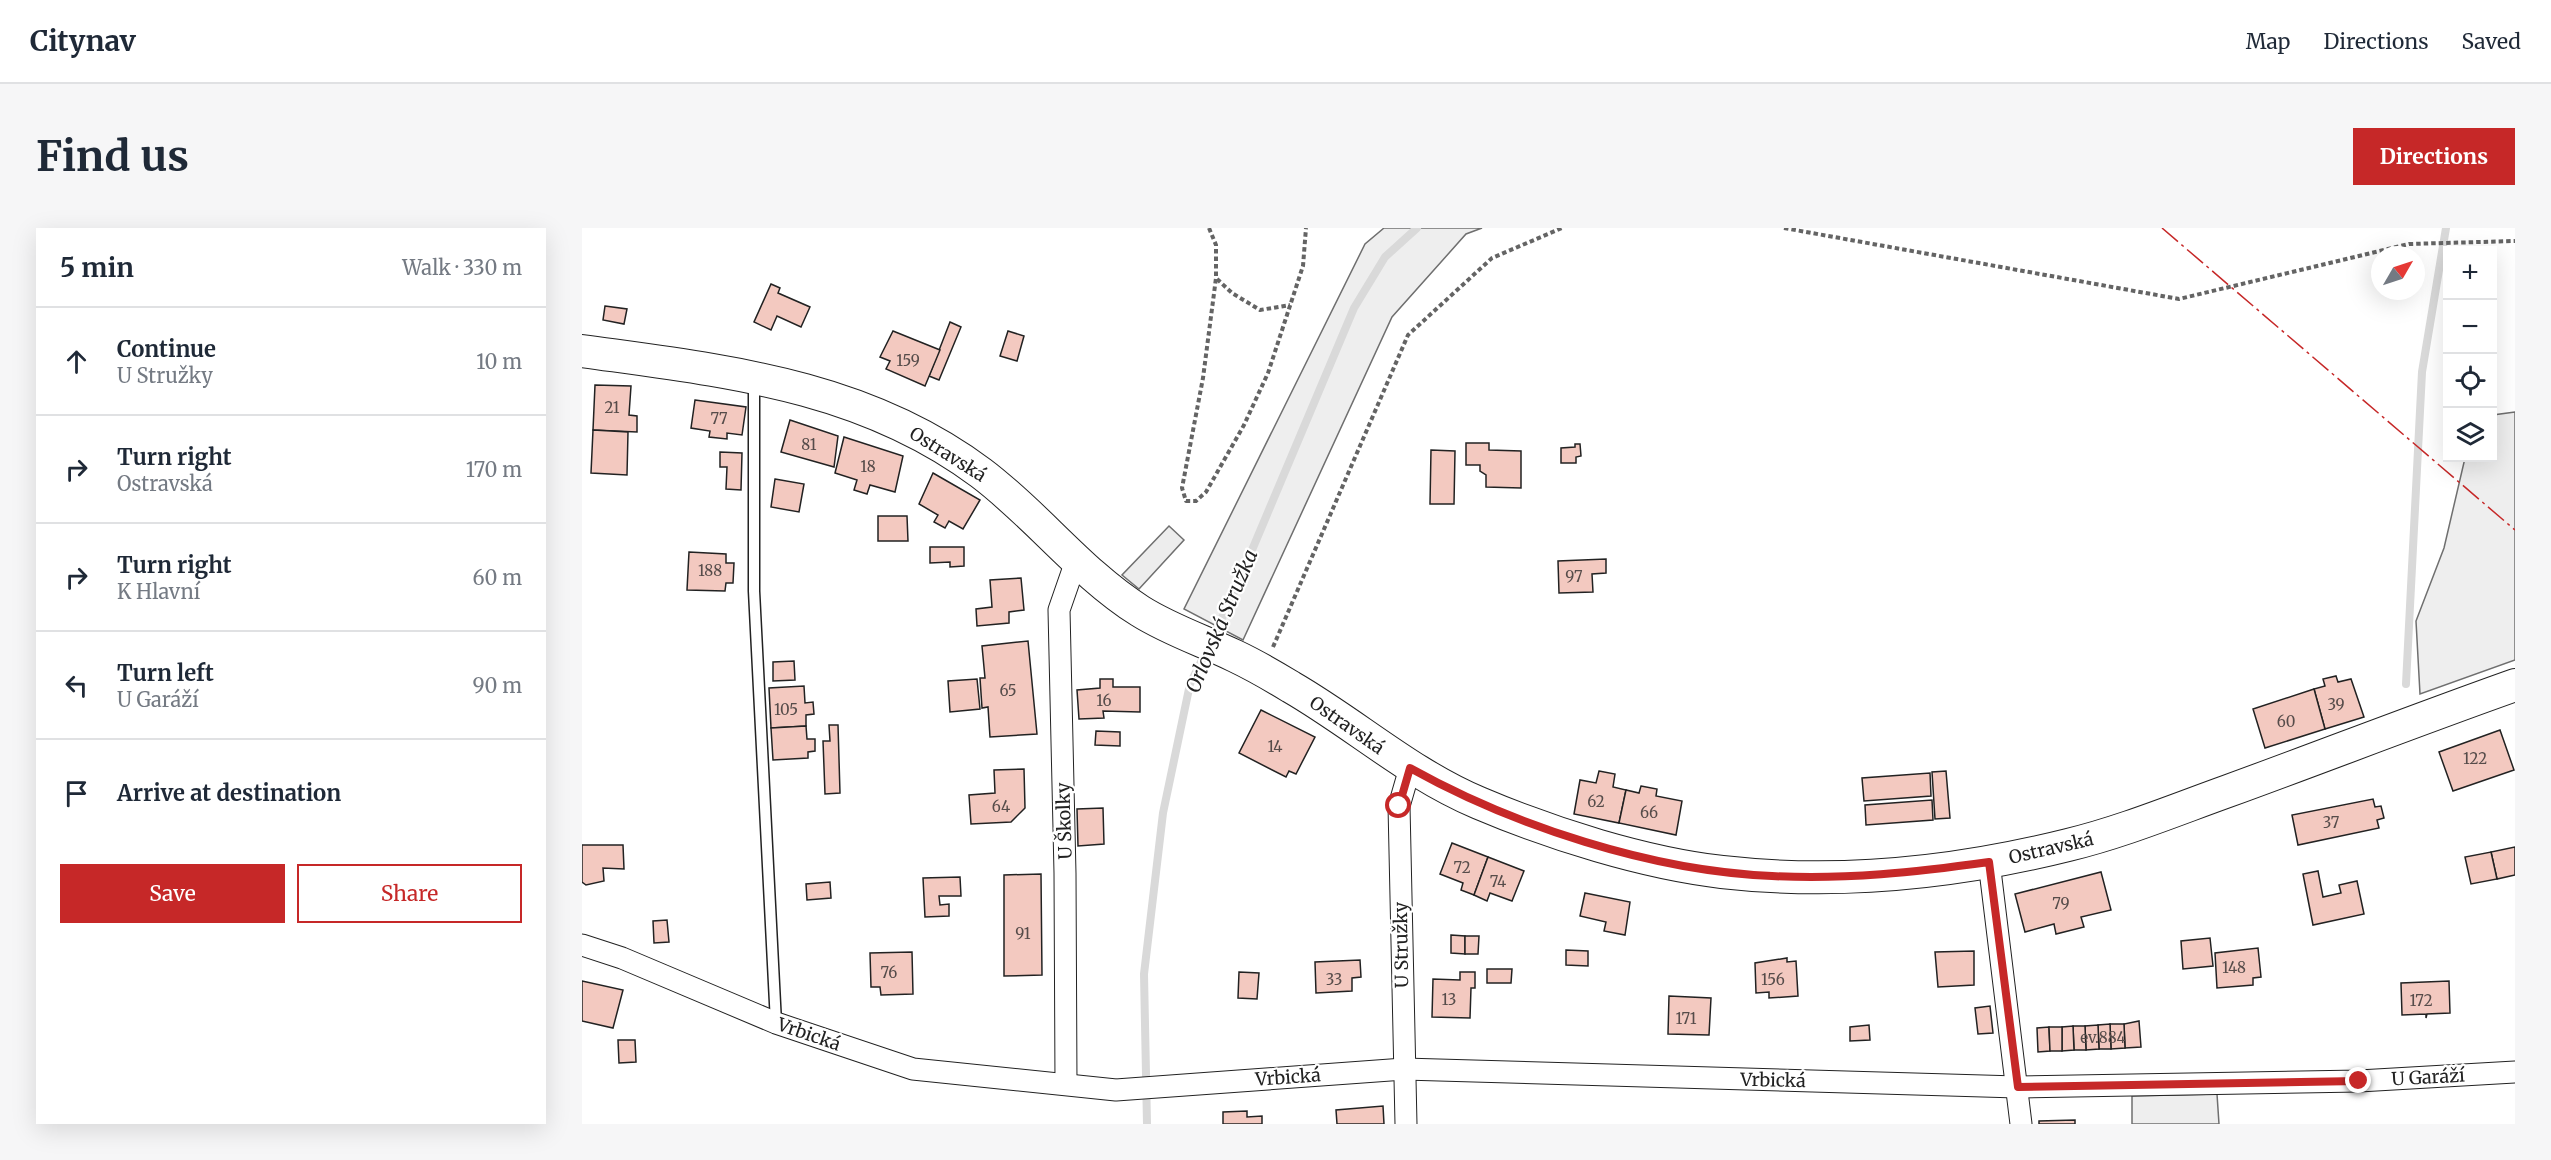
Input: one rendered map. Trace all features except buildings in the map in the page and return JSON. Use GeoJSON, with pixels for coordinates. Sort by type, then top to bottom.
{"type":"FeatureCollection","features":[{"type":"Feature","properties":{"kind":"main road","name":"Ostravská"},"geometry":{"type":"LineString","coordinates":[[582,351],[754,376],[843,401],[898,423],[944,448],[1013,499],[1076,561],[1139,610],[1176,631],[1250,664],[1296,689],[1410,768],[1480,804],[1541,827],[1655,859],[1717,872],[1772,876],[1848,877],[1924,871],[1989,862],[2072,845],[2121,830],[2515,685]]}},
{"type":"Feature","properties":{"kind":"street","name":"U Školky"},"geometry":{"type":"LineString","coordinates":[[1066,1084],[1065,873],[1059,610],[1076,561]]}},
{"type":"Feature","properties":{"kind":"street","name":"U Stružky"},"geometry":{"type":"LineString","coordinates":[[1407,1124],[1399,806],[1410,768]]}},
{"type":"Feature","properties":{"kind":"street"},"geometry":{"type":"LineString","coordinates":[[1989,862],[2018,1087],[2020,1124]]}},
{"type":"Feature","properties":{"kind":"street","name":"Vrbická"},"geometry":{"type":"LineString","coordinates":[[582,945],[622,958],[777,1023],[913,1069],[1116,1090],[1404,1069],[2018,1087]]}},
{"type":"Feature","properties":{"kind":"street","name":"U Garáží"},"geometry":{"type":"LineString","coordinates":[[2018,1087],[2359,1081],[2515,1072]]}},
{"type":"Feature","properties":{"kind":"lane"},"geometry":{"type":"LineString","coordinates":[[754,376],[754,591],[777,1023]]}},
{"type":"Feature","properties":{"kind":"path"},"geometry":{"type":"LineString","coordinates":[[1209,228],[1216,245],[1216,278],[1203,378],[1182,488],[1186,501],[1196,501],[1206,492],[1244,425],[1268,373],[1303,266],[1306,228]]}},
{"type":"Feature","properties":{"kind":"path"},"geometry":{"type":"LineString","coordinates":[[1250,664],[1408,335],[1492,258],[1562,228]]}},
{"type":"Feature","properties":{"kind":"path"},"geometry":{"type":"LineString","coordinates":[[1784,228],[2179,299],[2409,244],[2515,241]]}},
{"type":"Feature","properties":{"kind":"path"},"geometry":{"type":"LineString","coordinates":[[1216,278],[1232,293],[1260,310],[1290,306]]}},
{"type":"Feature","properties":{"kind":"shaded area"},"geometry":{"type":"Polygon","coordinates":[[[1384,228],[1482,228],[1466,234],[1392,317],[1243,640],[1184,609],[1365,244],[1384,228]]]}},
{"type":"Feature","properties":{"kind":"shaded area"},"geometry":{"type":"Polygon","coordinates":[[[2515,412],[2515,660],[2420,694],[2416,621],[2444,548],[2464,462],[2497,462],[2497,414],[2515,412]]]}},
{"type":"Feature","properties":{"kind":"shaded area"},"geometry":{"type":"Polygon","coordinates":[[[1169,526],[1184,540],[1139,589],[1122,575],[1169,526]]]}},
{"type":"Feature","properties":{"kind":"shaded area"},"geometry":{"type":"Polygon","coordinates":[[[2217,1094],[2219,1124],[2132,1124],[2132,1096],[2217,1094]]]}},
{"type":"Feature","properties":{"kind":"waterway","name":"Orlovská Stružka"},"geometry":{"type":"LineString","coordinates":[[1212,639],[1236,588],[1354,308],[1385,257],[1417,228]]}},
{"type":"Feature","properties":{"kind":"waterway"},"geometry":{"type":"LineString","coordinates":[[2406,684],[2422,372],[2446,228]]}},
{"type":"Feature","properties":{"kind":"waterway","name":"Orlovská Stružka"},"geometry":{"type":"LineString","coordinates":[[1147,1124],[1144,974],[1163,813],[1190,684],[1207,650]]}},
{"type":"Feature","properties":{"kind":"power"},"geometry":{"type":"LineString","coordinates":[[2162,228],[2515,530]]}},
{"type":"Feature","properties":{"kind":"route"},"geometry":{"type":"LineString","coordinates":[[1399,806],[1410,768],[1444,788],[1541,827],[1665,862],[1717,872],[1772,876],[1848,877],[1924,871],[1989,862],[2018,1087],[2359,1081]]}}]}
